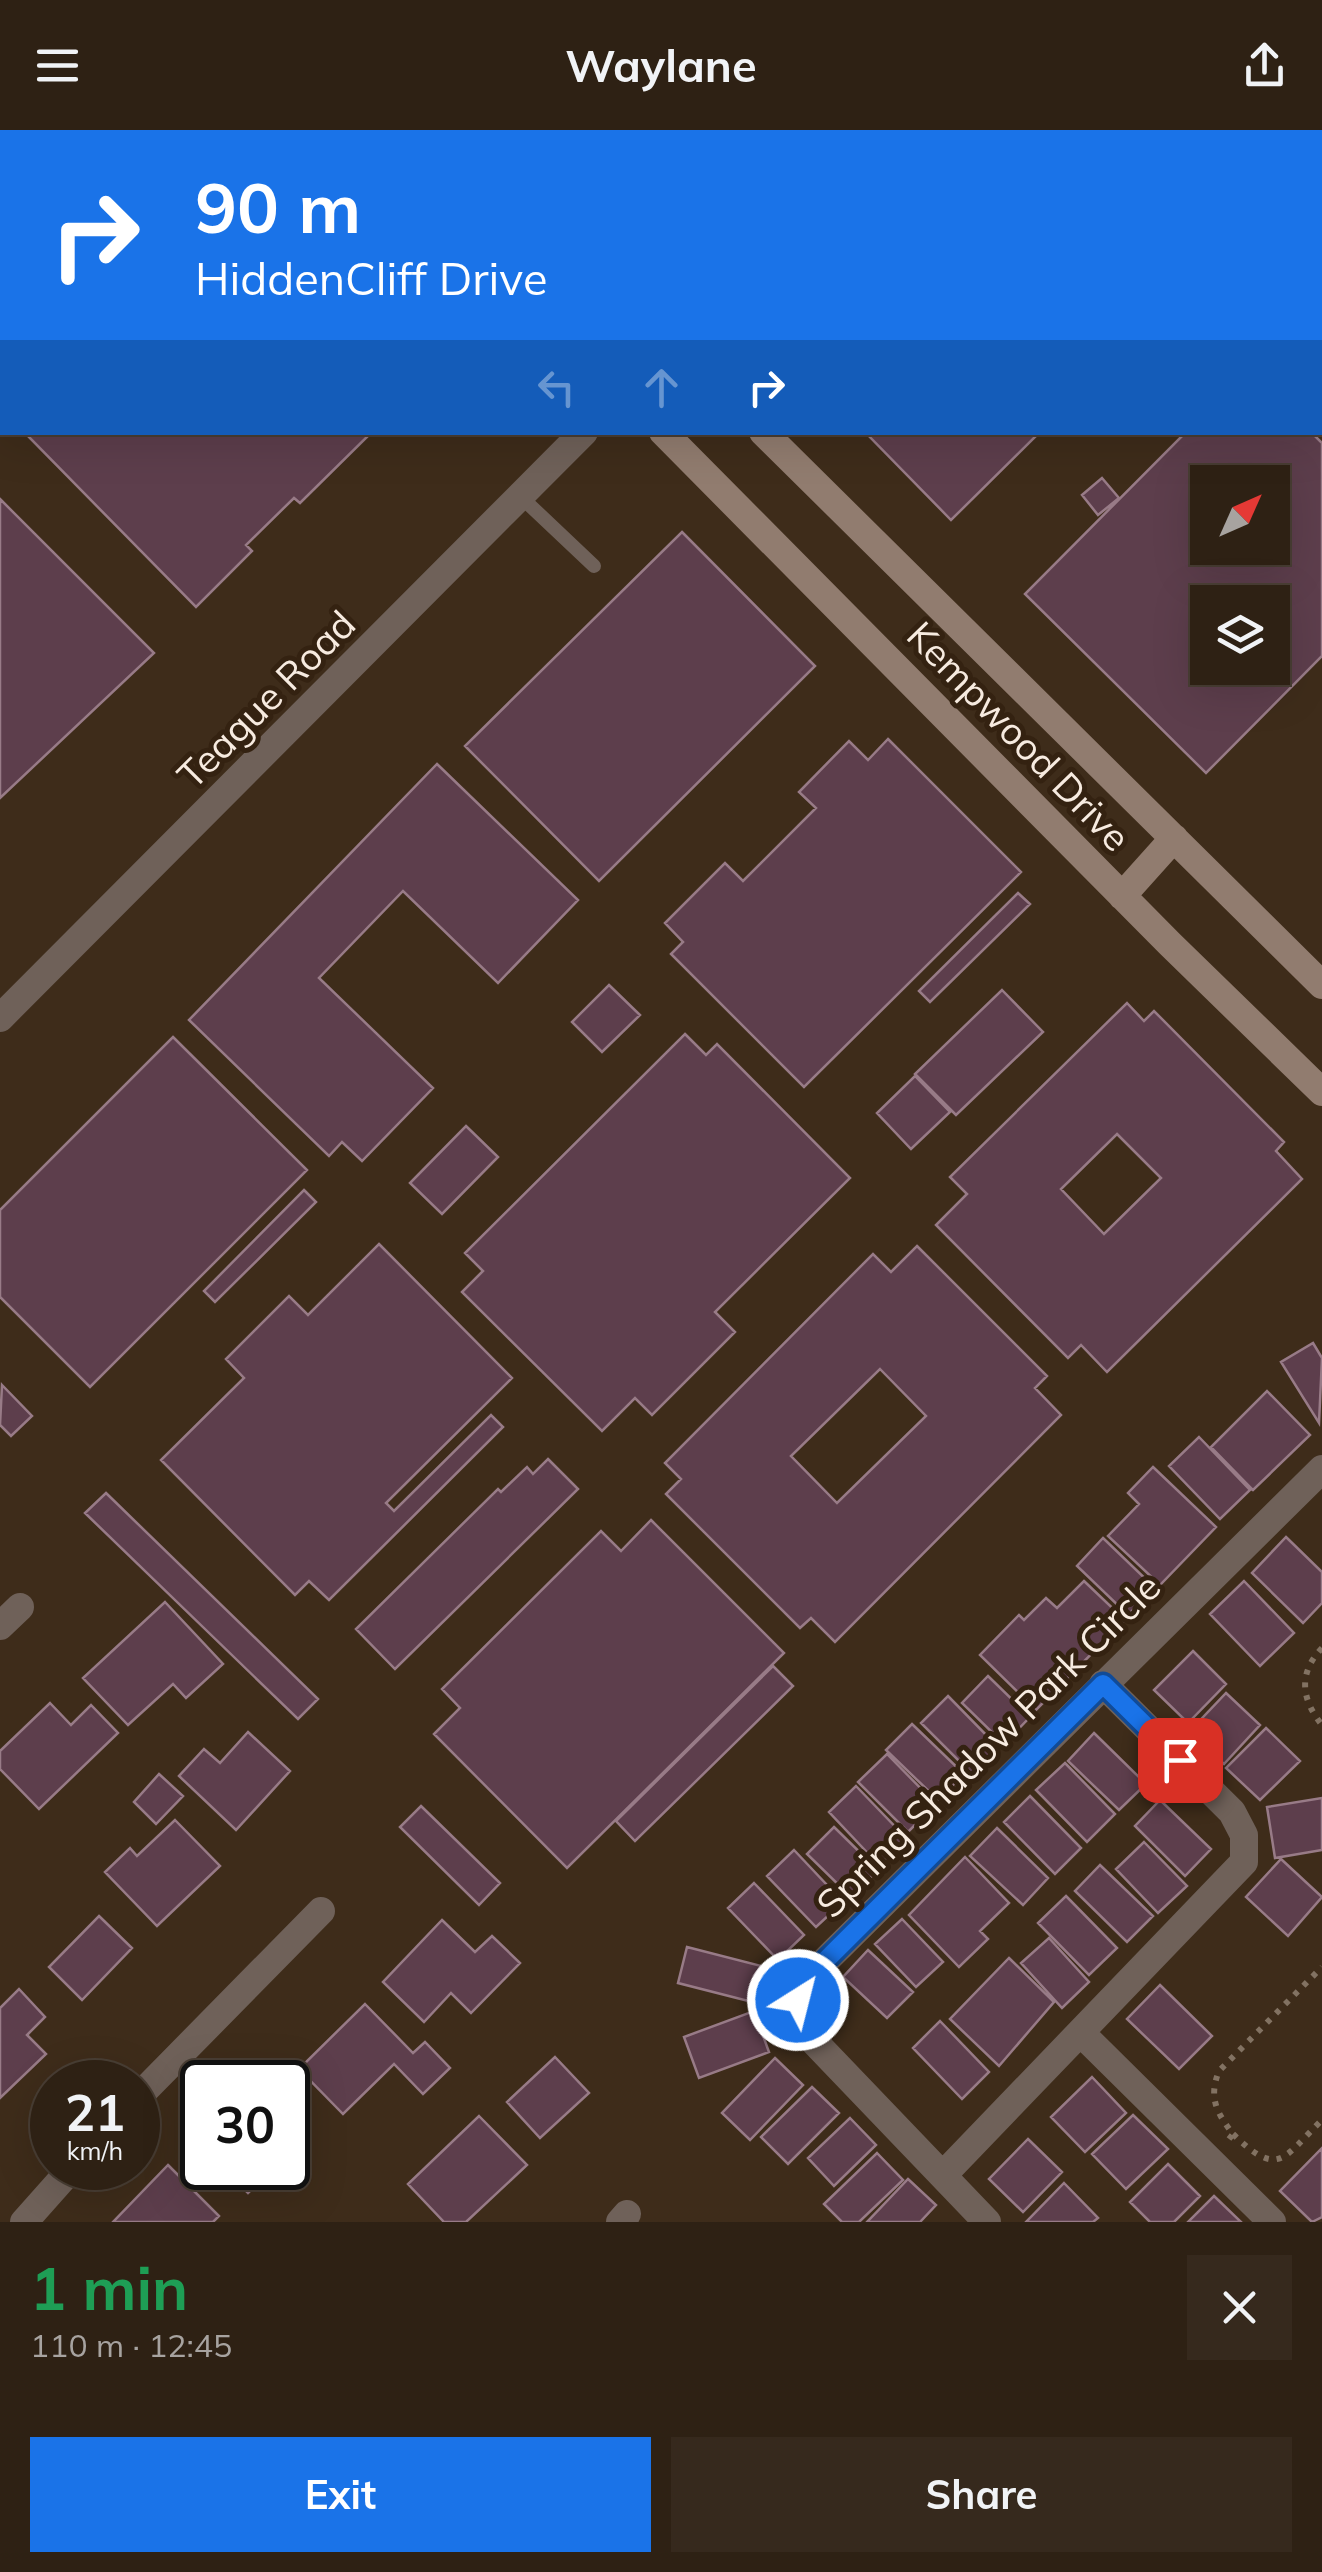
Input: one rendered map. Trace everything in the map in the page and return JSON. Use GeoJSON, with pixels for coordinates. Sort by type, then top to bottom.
{"type":"FeatureCollection","features":[{"type":"Feature","properties":{"kind":"main road","name":"Kempwood Drive"},"geometry":{"type":"LineString","coordinates":[[666,435],[1122,896],[1322,1092]]}},
{"type":"Feature","properties":{"kind":"main road","name":"Kempwood Drive"},"geometry":{"type":"LineString","coordinates":[[767,435],[1322,985]]}},
{"type":"Feature","properties":{"kind":"main road"},"geometry":{"type":"LineString","coordinates":[[1122,896],[1174,838]]}},
{"type":"Feature","properties":{"kind":"street","name":"Teague Road"},"geometry":{"type":"LineString","coordinates":[[0,1018],[581,435]]}},
{"type":"Feature","properties":{"kind":"street","name":"Spring Shadow Park Circle"},"geometry":{"type":"LineString","coordinates":[[987,2222],[805,2032],[798,2000],[824,1962],[1322,1469]]}},
{"type":"Feature","properties":{"kind":"street"},"geometry":{"type":"LineString","coordinates":[[944,2174],[1244,1862],[1244,1835],[1232,1812],[1103,1684]]}},
{"type":"Feature","properties":{"kind":"street"},"geometry":{"type":"LineString","coordinates":[[160,2076],[321,1911]]}},
{"type":"Feature","properties":{"kind":"street"},"geometry":{"type":"LineString","coordinates":[[1082,2034],[1272,2222]]}},
{"type":"Feature","properties":{"kind":"street"},"geometry":{"type":"LineString","coordinates":[[24,2222],[52,2190]]}},
{"type":"Feature","properties":{"kind":"lane"},"geometry":{"type":"LineString","coordinates":[[520,496],[594,566]]}},
{"type":"Feature","properties":{"kind":"path"},"geometry":{"type":"LineString","coordinates":[[1322,1648],[1306,1671],[1304,1695],[1322,1725]]}},
{"type":"Feature","properties":{"kind":"path"},"geometry":{"type":"LineString","coordinates":[[1322,1967],[1219,2072],[1212,2089],[1216,2112],[1256,2157],[1270,2162],[1284,2157],[1322,2120]]}},
{"type":"Feature","properties":{"kind":"path"},"geometry":{"type":"LineString","coordinates":[[1208,2158],[1234,2134]]}},
{"type":"Feature","properties":{"kind":"building"},"geometry":{"type":"Polygon","coordinates":[[[27,435],[369,435],[300,503],[294,498],[246,545],[252,551],[196,607],[27,435]]]}},
{"type":"Feature","properties":{"kind":"building"},"geometry":{"type":"Polygon","coordinates":[[[868,435],[1037,435],[951,520],[868,435]]]}},
{"type":"Feature","properties":{"kind":"building"},"geometry":{"type":"Polygon","coordinates":[[[1183,435],[1314,435],[1322,443],[1322,656],[1206,773],[1025,594],[1183,435]]]}},
{"type":"Feature","properties":{"kind":"building"},"geometry":{"type":"Polygon","coordinates":[[[1102,478],[1119,498],[1098,515],[1082,495],[1102,478]]]}},
{"type":"Feature","properties":{"kind":"building"},"geometry":{"type":"Polygon","coordinates":[[[0,499],[154,653],[0,798],[0,499]]]}},
{"type":"Feature","properties":{"kind":"building"},"geometry":{"type":"Polygon","coordinates":[[[682,532],[815,666],[599,881],[465,746],[682,532]]]}},
{"type":"Feature","properties":{"kind":"building"},"geometry":{"type":"Polygon","coordinates":[[[888,739],[1021,872],[804,1087],[671,954],[683,942],[665,923],[725,863],[743,881],[816,808],[799,792],[849,741],[868,760],[888,739]]]}},
{"type":"Feature","properties":{"kind":"building"},"geometry":{"type":"Polygon","coordinates":[[[437,764],[578,900],[498,983],[403,891],[319,978],[433,1088],[362,1161],[342,1142],[329,1156],[189,1020],[437,764]]]}},
{"type":"Feature","properties":{"kind":"building"},"geometry":{"type":"Polygon","coordinates":[[[1018,893],[1030,904],[930,1002],[919,991],[1018,893]]]}},
{"type":"Feature","properties":{"kind":"building"},"geometry":{"type":"Polygon","coordinates":[[[609,985],[640,1015],[602,1052],[572,1022],[609,985]]]}},
{"type":"Feature","properties":{"kind":"building"},"geometry":{"type":"Polygon","coordinates":[[[1002,990],[1043,1032],[956,1115],[915,1074],[1002,990]]]}},
{"type":"Feature","properties":{"kind":"building"},"geometry":{"type":"Polygon","coordinates":[[[1127,1003],[1144,1021],[1154,1011],[1284,1142],[1276,1151],[1302,1179],[1107,1372],[1081,1345],[1068,1358],[936,1225],[967,1194],[950,1177],[1127,1003]],[[1117,1134],[1061,1189],[1104,1234],[1161,1178],[1117,1134]]]}},
{"type":"Feature","properties":{"kind":"building"},"geometry":{"type":"Polygon","coordinates":[[[685,1034],[706,1055],[717,1044],[850,1178],[715,1312],[735,1332],[652,1415],[635,1398],[602,1431],[462,1292],[483,1271],[465,1253],[685,1034]]]}},
{"type":"Feature","properties":{"kind":"building"},"geometry":{"type":"Polygon","coordinates":[[[173,1037],[307,1170],[90,1387],[0,1297],[0,1210],[173,1037]]]}},
{"type":"Feature","properties":{"kind":"building"},"geometry":{"type":"Polygon","coordinates":[[[915,1076],[950,1112],[911,1149],[877,1113],[915,1076]]]}},
{"type":"Feature","properties":{"kind":"building"},"geometry":{"type":"Polygon","coordinates":[[[466,1126],[498,1157],[442,1214],[410,1183],[466,1126]]]}},
{"type":"Feature","properties":{"kind":"building"},"geometry":{"type":"Polygon","coordinates":[[[304,1190],[316,1202],[215,1302],[204,1291],[304,1190]]]}},
{"type":"Feature","properties":{"kind":"building"},"geometry":{"type":"Polygon","coordinates":[[[379,1244],[512,1378],[386,1503],[394,1511],[491,1415],[503,1427],[329,1600],[309,1581],[295,1595],[161,1460],[244,1378],[226,1359],[289,1296],[308,1315],[379,1244]]]}},
{"type":"Feature","properties":{"kind":"building"},"geometry":{"type":"Polygon","coordinates":[[[917,1246],[1047,1376],[1035,1388],[1061,1415],[835,1642],[811,1618],[800,1628],[666,1494],[681,1479],[665,1463],[873,1254],[891,1272],[917,1246]],[[880,1369],[791,1456],[837,1503],[926,1416],[880,1369]]]}},
{"type":"Feature","properties":{"kind":"building"},"geometry":{"type":"Polygon","coordinates":[[[1313,1343],[1322,1358],[1319,1423],[1281,1362],[1313,1343]]]}},
{"type":"Feature","properties":{"kind":"building"},"geometry":{"type":"Polygon","coordinates":[[[2,1385],[32,1416],[11,1436],[0,1425],[2,1385]]]}},
{"type":"Feature","properties":{"kind":"building"},"geometry":{"type":"Polygon","coordinates":[[[1267,1391],[1310,1435],[1253,1490],[1211,1447],[1267,1391]]]}},
{"type":"Feature","properties":{"kind":"building"},"geometry":{"type":"Polygon","coordinates":[[[1199,1437],[1250,1490],[1220,1519],[1169,1466],[1199,1437]]]}},
{"type":"Feature","properties":{"kind":"building"},"geometry":{"type":"Polygon","coordinates":[[[548,1459],[578,1489],[395,1669],[356,1629],[498,1489],[501,1492],[527,1467],[533,1474],[548,1459]]]}},
{"type":"Feature","properties":{"kind":"building"},"geometry":{"type":"Polygon","coordinates":[[[1153,1467],[1216,1527],[1160,1585],[1108,1536],[1139,1504],[1128,1493],[1153,1467]]]}},
{"type":"Feature","properties":{"kind":"building"},"geometry":{"type":"Polygon","coordinates":[[[106,1493],[318,1699],[298,1719],[85,1513],[106,1493]]]}},
{"type":"Feature","properties":{"kind":"building"},"geometry":{"type":"Polygon","coordinates":[[[651,1520],[784,1653],[567,1868],[434,1734],[460,1708],[442,1689],[601,1531],[621,1551],[651,1520]]]}},
{"type":"Feature","properties":{"kind":"building"},"geometry":{"type":"Polygon","coordinates":[[[1286,1537],[1322,1572],[1322,1603],[1303,1623],[1252,1573],[1286,1537]]]}},
{"type":"Feature","properties":{"kind":"building"},"geometry":{"type":"Polygon","coordinates":[[[1103,1538],[1155,1588],[1128,1615],[1077,1566],[1103,1538]]]}},
{"type":"Feature","properties":{"kind":"building"},"geometry":{"type":"Polygon","coordinates":[[[1084,1581],[1125,1620],[1036,1710],[980,1655],[1019,1615],[1024,1620],[1046,1598],[1057,1608],[1084,1581]]]}},
{"type":"Feature","properties":{"kind":"building"},"geometry":{"type":"Polygon","coordinates":[[[1244,1581],[1294,1633],[1260,1666],[1210,1614],[1244,1581]]]}},
{"type":"Feature","properties":{"kind":"building"},"geometry":{"type":"Polygon","coordinates":[[[165,1602],[223,1664],[186,1698],[173,1684],[128,1725],[83,1678],[165,1602]]]}},
{"type":"Feature","properties":{"kind":"building"},"geometry":{"type":"Polygon","coordinates":[[[1193,1651],[1226,1684],[1188,1723],[1154,1690],[1193,1651]]]}},
{"type":"Feature","properties":{"kind":"building"},"geometry":{"type":"Polygon","coordinates":[[[773,1666],[793,1686],[635,1841],[616,1821],[773,1666]]]}},
{"type":"Feature","properties":{"kind":"building"},"geometry":{"type":"Polygon","coordinates":[[[988,1676],[1030,1717],[1004,1744],[962,1703],[988,1676]]]}},
{"type":"Feature","properties":{"kind":"building"},"geometry":{"type":"Polygon","coordinates":[[[1226,1693],[1260,1725],[1224,1764],[1189,1732],[1226,1693]]]}},
{"type":"Feature","properties":{"kind":"building"},"geometry":{"type":"Polygon","coordinates":[[[948,1696],[998,1747],[972,1774],[921,1723],[948,1696]]]}},
{"type":"Feature","properties":{"kind":"building"},"geometry":{"type":"Polygon","coordinates":[[[50,1703],[71,1725],[91,1705],[118,1733],[39,1809],[0,1769],[0,1751],[50,1703]]]}},
{"type":"Feature","properties":{"kind":"building"},"geometry":{"type":"Polygon","coordinates":[[[912,1724],[964,1774],[938,1800],[886,1750],[912,1724]]]}},
{"type":"Feature","properties":{"kind":"building"},"geometry":{"type":"Polygon","coordinates":[[[1266,1728],[1300,1761],[1260,1800],[1226,1768],[1266,1728]]]}},
{"type":"Feature","properties":{"kind":"building"},"geometry":{"type":"Polygon","coordinates":[[[248,1732],[290,1771],[236,1830],[179,1776],[204,1749],[220,1763],[248,1732]]]}},
{"type":"Feature","properties":{"kind":"building"},"geometry":{"type":"Polygon","coordinates":[[[1094,1733],[1146,1784],[1119,1810],[1068,1761],[1094,1733]]]}},
{"type":"Feature","properties":{"kind":"building"},"geometry":{"type":"Polygon","coordinates":[[[887,1754],[936,1804],[908,1832],[858,1782],[887,1754]]]}},
{"type":"Feature","properties":{"kind":"building"},"geometry":{"type":"Polygon","coordinates":[[[1065,1763],[1115,1814],[1087,1842],[1036,1790],[1065,1763]]]}},
{"type":"Feature","properties":{"kind":"building"},"geometry":{"type":"Polygon","coordinates":[[[159,1774],[183,1796],[156,1824],[134,1802],[159,1774]]]}},
{"type":"Feature","properties":{"kind":"building"},"geometry":{"type":"Polygon","coordinates":[[[856,1786],[907,1839],[879,1865],[829,1812],[856,1786]]]}},
{"type":"Feature","properties":{"kind":"building"},"geometry":{"type":"Polygon","coordinates":[[[1030,1796],[1081,1848],[1055,1874],[1004,1822],[1030,1796]]]}},
{"type":"Feature","properties":{"kind":"building"},"geometry":{"type":"Polygon","coordinates":[[[1322,1798],[1322,1850],[1275,1858],[1267,1807],[1322,1798]]]}},
{"type":"Feature","properties":{"kind":"building"},"geometry":{"type":"Polygon","coordinates":[[[1160,1800],[1211,1849],[1185,1876],[1135,1826],[1160,1800]]]}},
{"type":"Feature","properties":{"kind":"building"},"geometry":{"type":"Polygon","coordinates":[[[421,1806],[500,1883],[479,1905],[400,1827],[421,1806]]]}},
{"type":"Feature","properties":{"kind":"building"},"geometry":{"type":"Polygon","coordinates":[[[175,1820],[220,1866],[157,1926],[105,1872],[130,1848],[137,1856],[175,1820]]]}},
{"type":"Feature","properties":{"kind":"building"},"geometry":{"type":"Polygon","coordinates":[[[834,1827],[878,1870],[851,1897],[807,1854],[834,1827]]]}},
{"type":"Feature","properties":{"kind":"building"},"geometry":{"type":"Polygon","coordinates":[[[997,1828],[1048,1878],[1023,1905],[970,1856],[997,1828]]]}},
{"type":"Feature","properties":{"kind":"building"},"geometry":{"type":"Polygon","coordinates":[[[1144,1842],[1187,1886],[1158,1913],[1116,1869],[1144,1842]]]}},
{"type":"Feature","properties":{"kind":"building"},"geometry":{"type":"Polygon","coordinates":[[[794,1850],[843,1902],[816,1927],[767,1876],[794,1850]]]}},
{"type":"Feature","properties":{"kind":"building"},"geometry":{"type":"Polygon","coordinates":[[[965,1857],[1009,1903],[980,1931],[988,1939],[959,1967],[909,1915],[965,1857]]]}},
{"type":"Feature","properties":{"kind":"building"},"geometry":{"type":"Polygon","coordinates":[[[1281,1859],[1322,1897],[1288,1936],[1246,1897],[1281,1859]]]}},
{"type":"Feature","properties":{"kind":"building"},"geometry":{"type":"Polygon","coordinates":[[[1100,1865],[1153,1916],[1127,1942],[1075,1891],[1100,1865]]]}},
{"type":"Feature","properties":{"kind":"building"},"geometry":{"type":"Polygon","coordinates":[[[754,1883],[804,1935],[778,1960],[728,1908],[754,1883]]]}},
{"type":"Feature","properties":{"kind":"building"},"geometry":{"type":"Polygon","coordinates":[[[1066,1896],[1117,1948],[1089,1975],[1038,1923],[1066,1896]]]}},
{"type":"Feature","properties":{"kind":"building"},"geometry":{"type":"Polygon","coordinates":[[[99,1916],[132,1948],[82,2000],[49,1967],[99,1916]]]}},
{"type":"Feature","properties":{"kind":"building"},"geometry":{"type":"Polygon","coordinates":[[[902,1919],[943,1962],[916,1987],[875,1944],[902,1919]]]}},
{"type":"Feature","properties":{"kind":"building"},"geometry":{"type":"Polygon","coordinates":[[[442,1920],[475,1952],[492,1936],[520,1963],[471,2013],[451,1993],[424,2022],[383,1982],[442,1920]]]}},
{"type":"Feature","properties":{"kind":"building"},"geometry":{"type":"Polygon","coordinates":[[[1049,1938],[1089,1982],[1062,2008],[1021,1963],[1049,1938]]]}},
{"type":"Feature","properties":{"kind":"building"},"geometry":{"type":"Polygon","coordinates":[[[687,1947],[769,1968],[760,2004],[678,1983],[687,1947]]]}},
{"type":"Feature","properties":{"kind":"building"},"geometry":{"type":"Polygon","coordinates":[[[868,1950],[913,1992],[887,2018],[843,1977],[868,1950]]]}},
{"type":"Feature","properties":{"kind":"building"},"geometry":{"type":"Polygon","coordinates":[[[1009,1958],[1054,2002],[999,2066],[950,2019],[1009,1958]]]}},
{"type":"Feature","properties":{"kind":"building"},"geometry":{"type":"Polygon","coordinates":[[[1160,1985],[1212,2036],[1179,2069],[1127,2019],[1160,1985]]]}},
{"type":"Feature","properties":{"kind":"building"},"geometry":{"type":"Polygon","coordinates":[[[19,1989],[45,2017],[27,2035],[46,2054],[40,2060],[30,2060],[30,2069],[0,2098],[0,2008],[19,1989]]]}},
{"type":"Feature","properties":{"kind":"building"},"geometry":{"type":"Polygon","coordinates":[[[365,2004],[413,2053],[425,2042],[450,2068],[423,2094],[394,2064],[343,2114],[310,2080],[308,2060],[365,2004]]]}},
{"type":"Feature","properties":{"kind":"building"},"geometry":{"type":"Polygon","coordinates":[[[754,2011],[769,2052],[699,2078],[684,2037],[754,2011]]]}},
{"type":"Feature","properties":{"kind":"building"},"geometry":{"type":"Polygon","coordinates":[[[940,2021],[989,2072],[962,2099],[913,2048],[940,2021]]]}},
{"type":"Feature","properties":{"kind":"building"},"geometry":{"type":"Polygon","coordinates":[[[555,2057],[589,2093],[540,2138],[507,2102],[555,2057]]]}},
{"type":"Feature","properties":{"kind":"building"},"geometry":{"type":"Polygon","coordinates":[[[775,2058],[803,2085],[750,2140],[722,2113],[775,2058]]]}},
{"type":"Feature","properties":{"kind":"building"},"geometry":{"type":"Polygon","coordinates":[[[1092,2077],[1126,2113],[1085,2152],[1051,2117],[1092,2077]]]}},
{"type":"Feature","properties":{"kind":"building"},"geometry":{"type":"Polygon","coordinates":[[[812,2087],[839,2113],[788,2164],[761,2137],[812,2087]]]}},
{"type":"Feature","properties":{"kind":"building"},"geometry":{"type":"Polygon","coordinates":[[[1133,2115],[1168,2149],[1126,2189],[1092,2154],[1133,2115]]]}},
{"type":"Feature","properties":{"kind":"building"},"geometry":{"type":"Polygon","coordinates":[[[479,2116],[527,2165],[466,2222],[444,2222],[408,2184],[479,2116]]]}},
{"type":"Feature","properties":{"kind":"building"},"geometry":{"type":"Polygon","coordinates":[[[850,2118],[876,2145],[834,2186],[808,2158],[850,2118]]]}},
{"type":"Feature","properties":{"kind":"building"},"geometry":{"type":"Polygon","coordinates":[[[1028,2139],[1062,2172],[1023,2212],[989,2179],[1028,2139]]]}},
{"type":"Feature","properties":{"kind":"building"},"geometry":{"type":"Polygon","coordinates":[[[1322,2148],[1322,2217],[1312,2222],[1280,2191],[1322,2148]]]}},
{"type":"Feature","properties":{"kind":"building"},"geometry":{"type":"Polygon","coordinates":[[[877,2153],[903,2180],[859,2222],[842,2222],[824,2204],[877,2153]]]}},
{"type":"Feature","properties":{"kind":"building"},"geometry":{"type":"Polygon","coordinates":[[[1168,2164],[1200,2196],[1174,2222],[1150,2222],[1130,2202],[1168,2164]]]}},
{"type":"Feature","properties":{"kind":"building"},"geometry":{"type":"Polygon","coordinates":[[[168,2165],[180,2177],[180,2190],[193,2190],[219,2216],[213,2222],[113,2222],[144,2190],[160,2190],[160,2173],[168,2165]]]}},
{"type":"Feature","properties":{"kind":"building"},"geometry":{"type":"Polygon","coordinates":[[[908,2179],[936,2205],[920,2222],[867,2222],[908,2179]]]}},
{"type":"Feature","properties":{"kind":"building"},"geometry":{"type":"Polygon","coordinates":[[[1064,2183],[1098,2218],[1093,2222],[1026,2222],[1064,2183]]]}},
{"type":"Feature","properties":{"kind":"building"},"geometry":{"type":"Polygon","coordinates":[[[1214,2196],[1241,2222],[1188,2222],[1214,2196]]]}},
{"type":"Feature","properties":{"kind":"route"},"geometry":{"type":"LineString","coordinates":[[798,2000],[824,1962],[1103,1684],[1180,1760]]}}]}
